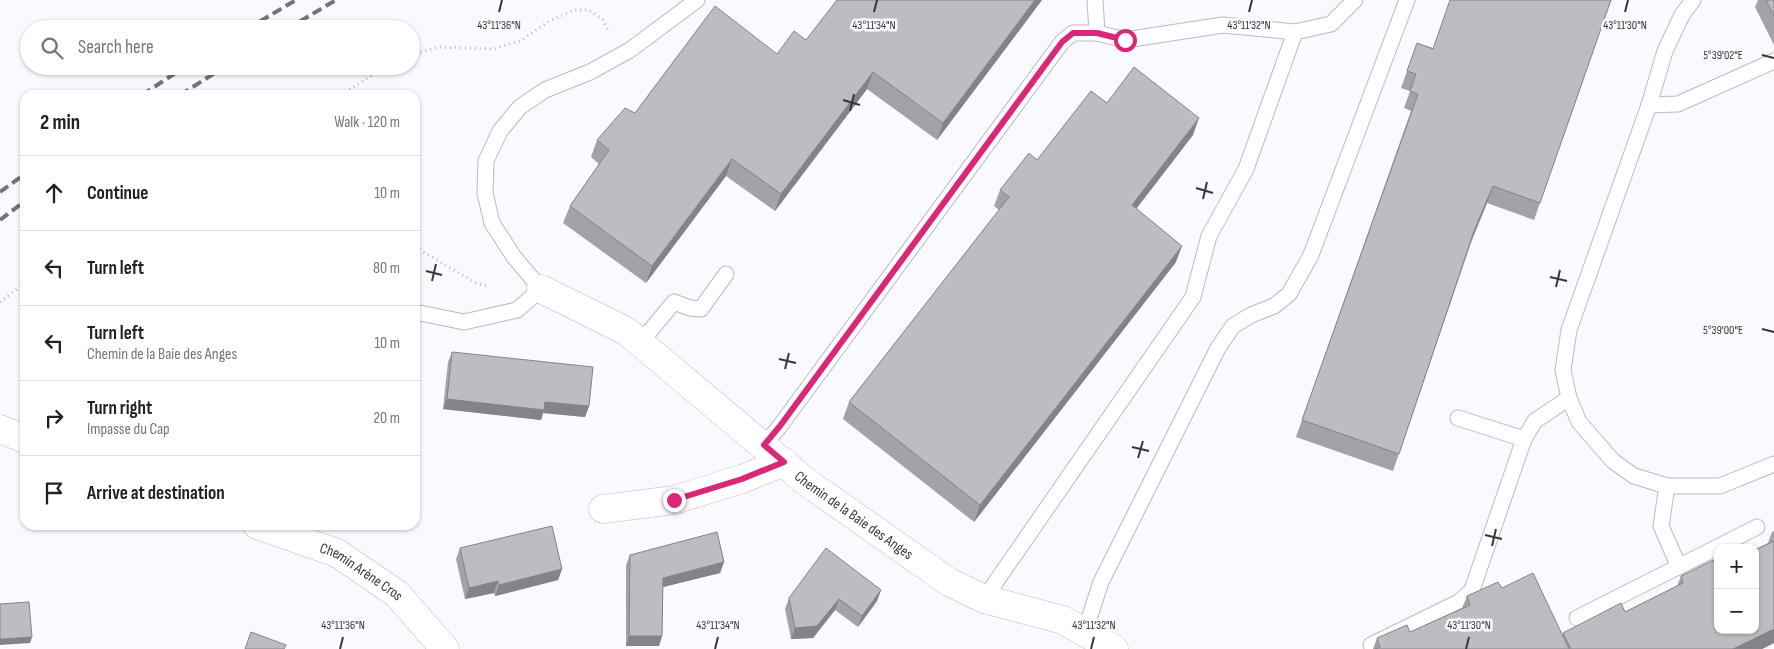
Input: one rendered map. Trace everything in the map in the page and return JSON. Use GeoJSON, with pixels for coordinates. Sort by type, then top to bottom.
{"type":"FeatureCollection","features":[{"type":"Feature","properties":{"kind":"street","name":"Chemin de la Baie des Anges"},"geometry":{"type":"LineString","coordinates":[[533,280],[626,331],[804,481],[950,582],[984,599],[1063,620],[1114,649]]}},
{"type":"Feature","properties":{"kind":"street"},"geometry":{"type":"LineString","coordinates":[[0,429],[20,437]]}},
{"type":"Feature","properties":{"kind":"street"},"geometry":{"type":"LineString","coordinates":[[603,509],[674,500],[742,479],[774,454]]}},
{"type":"Feature","properties":{"kind":"street","name":"Chemin Arène Cros"},"geometry":{"type":"LineString","coordinates":[[272,530],[337,553],[397,594],[445,649]]}},
{"type":"Feature","properties":{"kind":"lane"},"geometry":{"type":"LineString","coordinates":[[420,313],[464,322],[517,310],[533,280],[514,258],[492,224],[485,193],[486,161],[500,130],[520,107],[545,90],[590,72],[621,55],[697,0]]}},
{"type":"Feature","properties":{"kind":"lane"},"geometry":{"type":"LineString","coordinates":[[1095,0],[1097,33]]}},
{"type":"Feature","properties":{"kind":"lane"},"geometry":{"type":"LineString","coordinates":[[774,454],[780,426],[1062,42],[1073,33],[1097,33],[1125,40],[1224,25],[1295,32],[1331,24],[1355,0]]}},
{"type":"Feature","properties":{"kind":"lane"},"geometry":{"type":"LineString","coordinates":[[1085,631],[1101,582],[1218,348],[1233,326],[1251,315],[1274,306],[1289,294],[1311,254],[1407,0]]}},
{"type":"Feature","properties":{"kind":"lane"},"geometry":{"type":"LineString","coordinates":[[1693,0],[1682,16],[1665,51],[1649,105],[1569,330],[1563,370],[1569,398],[1579,422],[1612,461],[1634,476],[1667,486],[1720,486],[1774,464]]}},
{"type":"Feature","properties":{"kind":"lane"},"geometry":{"type":"LineString","coordinates":[[984,599],[1193,297],[1209,236],[1246,169],[1295,32]]}},
{"type":"Feature","properties":{"kind":"lane"},"geometry":{"type":"LineString","coordinates":[[1649,105],[1678,104],[1774,61]]}},
{"type":"Feature","properties":{"kind":"lane"},"geometry":{"type":"LineString","coordinates":[[640,343],[674,302],[690,308],[701,308],[726,274]]}},
{"type":"Feature","properties":{"kind":"lane"},"geometry":{"type":"LineString","coordinates":[[1371,645],[1459,602],[1472,590],[1524,439],[1535,421],[1569,398]]}},
{"type":"Feature","properties":{"kind":"lane"},"geometry":{"type":"LineString","coordinates":[[1458,418],[1524,439]]}},
{"type":"Feature","properties":{"kind":"lane"},"geometry":{"type":"LineString","coordinates":[[1667,486],[1661,526],[1679,567]]}},
{"type":"Feature","properties":{"kind":"lane"},"geometry":{"type":"LineString","coordinates":[[1578,618],[1757,527]]}},
{"type":"Feature","properties":{"kind":"path"},"geometry":{"type":"LineString","coordinates":[[420,52],[439,47],[493,49],[520,41],[551,20],[576,10],[589,10],[603,20],[621,55]]}},
{"type":"Feature","properties":{"kind":"path"},"geometry":{"type":"LineString","coordinates":[[349,90],[373,75]]}},
{"type":"Feature","properties":{"kind":"path"},"geometry":{"type":"LineString","coordinates":[[420,250],[476,282],[490,286],[533,280]]}},
{"type":"Feature","properties":{"kind":"path"},"geometry":{"type":"LineString","coordinates":[[0,302],[20,287]]}},
{"type":"Feature","properties":{"kind":"building"},"geometry":{"type":"Polygon","coordinates":[[[837,0],[1035,0],[943,123],[873,72],[781,194],[732,159],[652,266],[570,206],[609,150],[597,140],[625,108],[635,113],[715,6],[777,54],[794,31],[806,40],[837,0]]]}},
{"type":"Feature","properties":{"kind":"building"},"geometry":{"type":"Polygon","coordinates":[[[1450,0],[1611,0],[1540,203],[1493,186],[1474,231],[1399,454],[1302,420],[1418,94],[1410,91],[1416,74],[1407,71],[1417,43],[1433,49],[1450,0]]]}},
{"type":"Feature","properties":{"kind":"building"},"geometry":{"type":"Polygon","coordinates":[[[1766,0],[1774,0],[1774,16],[1766,0]]]}},
{"type":"Feature","properties":{"kind":"building"},"geometry":{"type":"Polygon","coordinates":[[[1134,67],[1199,118],[1132,205],[1182,246],[980,505],[849,402],[1009,197],[1000,190],[1029,153],[1037,160],[1091,91],[1107,103],[1134,67]]]}},
{"type":"Feature","properties":{"kind":"building"},"geometry":{"type":"Polygon","coordinates":[[[452,352],[593,367],[589,406],[545,402],[544,410],[447,399],[452,352]]]}},
{"type":"Feature","properties":{"kind":"building"},"geometry":{"type":"Polygon","coordinates":[[[552,526],[562,569],[499,585],[498,581],[469,588],[460,548],[552,526]]]}},
{"type":"Feature","properties":{"kind":"building"},"geometry":{"type":"Polygon","coordinates":[[[717,532],[724,562],[663,578],[662,636],[629,636],[630,555],[717,532]]]}},
{"type":"Feature","properties":{"kind":"building"},"geometry":{"type":"Polygon","coordinates":[[[1774,541],[1774,629],[1733,649],[1571,649],[1563,633],[1621,603],[1625,612],[1683,583],[1681,576],[1713,560],[1714,634],[1759,634],[1759,548],[1774,541]]]}},
{"type":"Feature","properties":{"kind":"building"},"geometry":{"type":"Polygon","coordinates":[[[826,548],[881,590],[862,616],[839,599],[817,626],[795,628],[789,598],[826,548]]]}},
{"type":"Feature","properties":{"kind":"building"},"geometry":{"type":"Polygon","coordinates":[[[1533,573],[1569,649],[1375,649],[1380,647],[1377,638],[1407,625],[1410,632],[1470,605],[1467,596],[1498,582],[1502,588],[1533,573]]]}},
{"type":"Feature","properties":{"kind":"building"},"geometry":{"type":"Polygon","coordinates":[[[29,602],[32,637],[0,639],[0,604],[29,602]]]}},
{"type":"Feature","properties":{"kind":"building"},"geometry":{"type":"Polygon","coordinates":[[[251,632],[286,645],[284,649],[245,649],[251,632]]]}},
{"type":"Feature","properties":{"kind":"railway"},"geometry":{"type":"LineString","coordinates":[[262,20],[296,0]]}},
{"type":"Feature","properties":{"kind":"railway"},"geometry":{"type":"LineString","coordinates":[[302,20],[336,0]]}},
{"type":"Feature","properties":{"kind":"railway"},"geometry":{"type":"LineString","coordinates":[[150,90],[172,75]]}},
{"type":"Feature","properties":{"kind":"railway"},"geometry":{"type":"LineString","coordinates":[[188,90],[212,75]]}},
{"type":"Feature","properties":{"kind":"railway"},"geometry":{"type":"LineString","coordinates":[[0,192],[20,178]]}},
{"type":"Feature","properties":{"kind":"railway"},"geometry":{"type":"LineString","coordinates":[[0,220],[20,205]]}},
{"type":"Feature","properties":{"kind":"route"},"geometry":{"type":"LineString","coordinates":[[674,500],[742,479],[784,462],[764,445],[780,426],[1062,42],[1073,33],[1097,33],[1125,40]]}}]}
